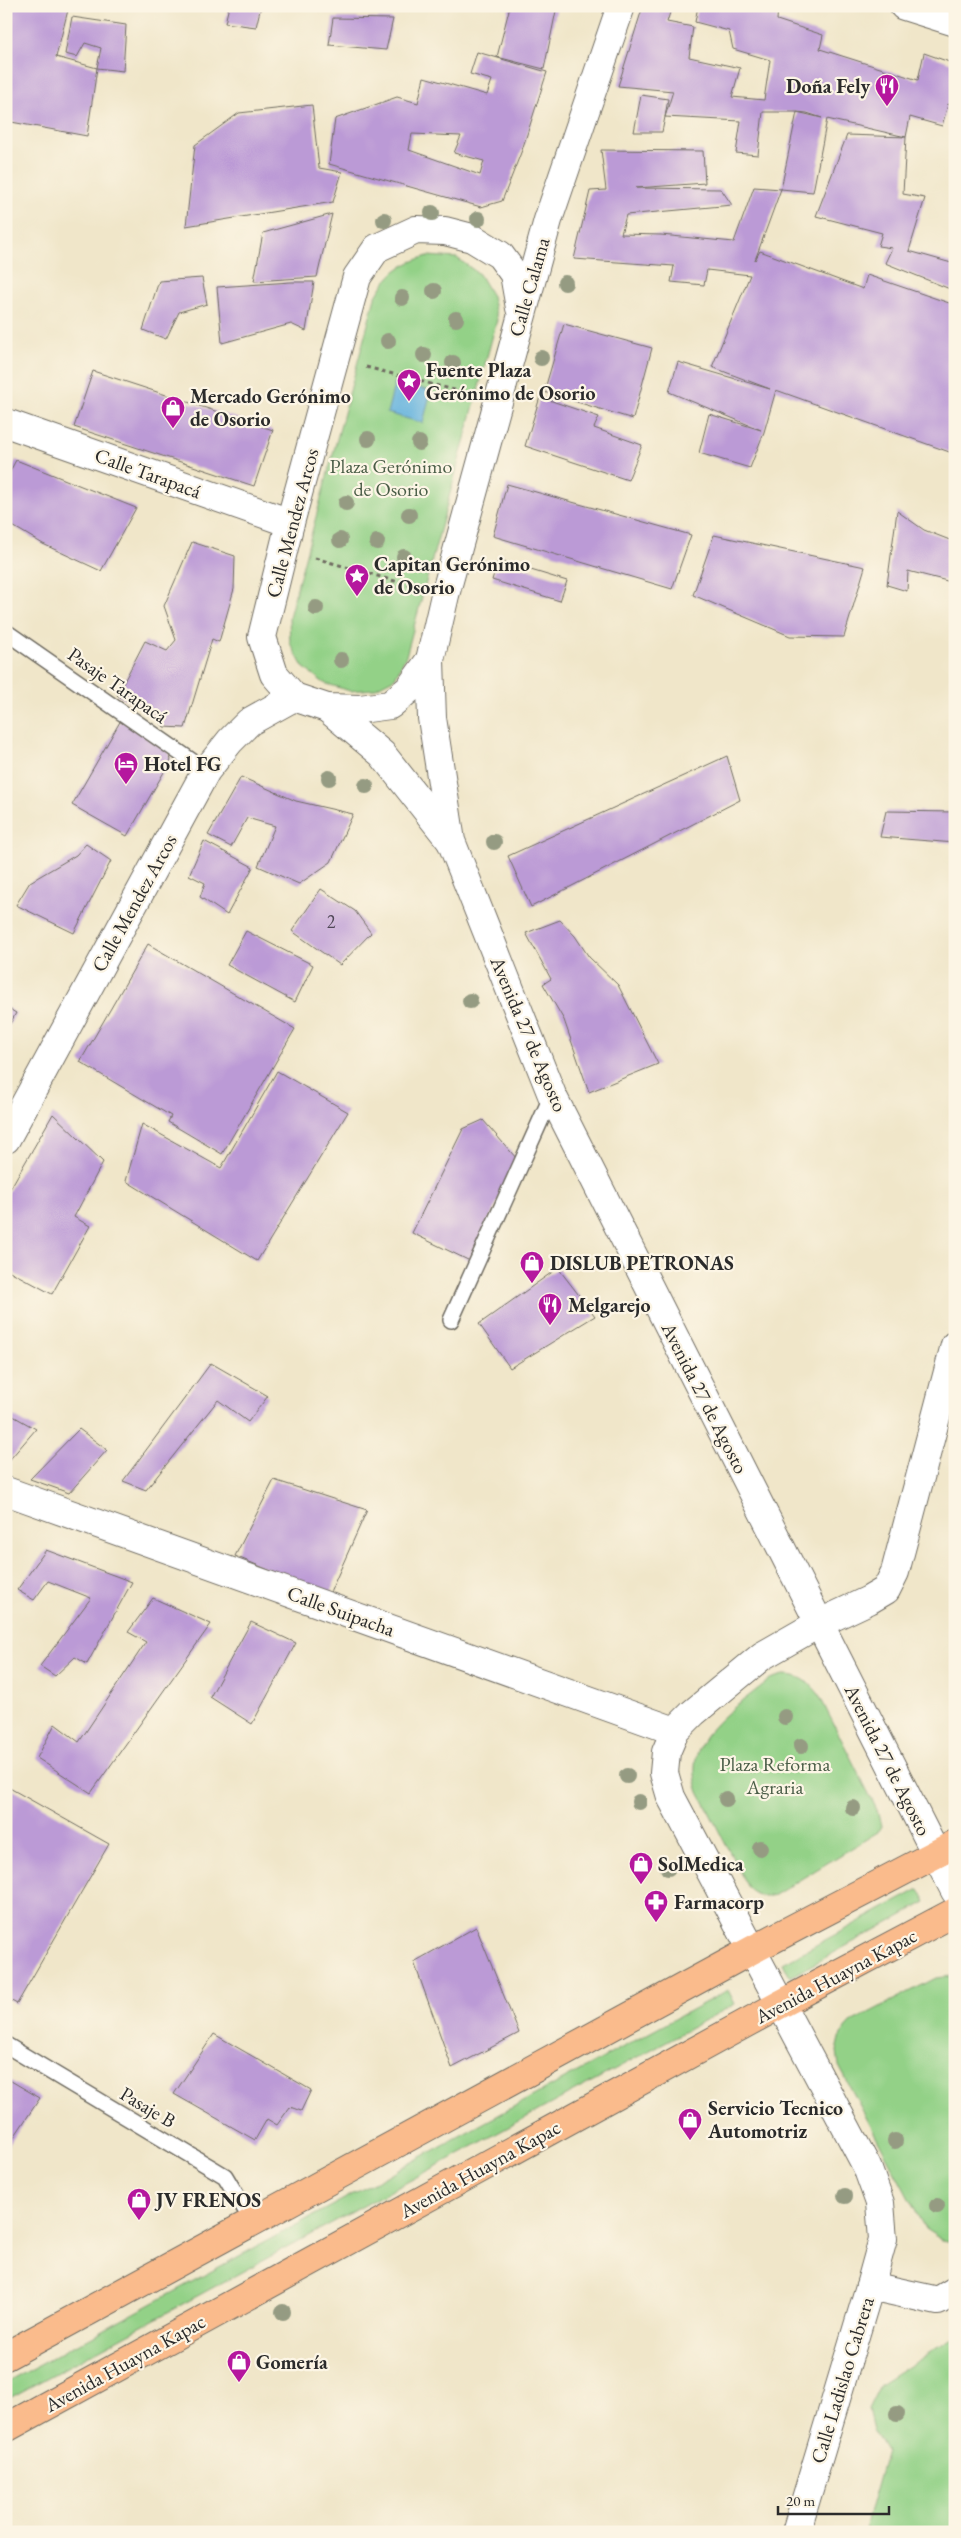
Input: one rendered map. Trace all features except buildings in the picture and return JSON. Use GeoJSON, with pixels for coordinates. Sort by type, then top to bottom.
{"type":"FeatureCollection","features":[{"type":"Feature","properties":{"kind":"main road"},"geometry":{"type":"LineString","coordinates":[[6,2356],[752,1950],[945,1849]]}},
{"type":"Feature","properties":{"kind":"main road","name":"Avenida Huayna Kapac"},"geometry":{"type":"LineString","coordinates":[[6,2428],[781,2004],[955,1912]]}},
{"type":"Feature","properties":{"kind":"street","name":"Calle Calama"},"geometry":{"type":"LineString","coordinates":[[430,660],[521,314],[548,220],[621,6]]}},
{"type":"Feature","properties":{"kind":"street"},"geometry":{"type":"LineString","coordinates":[[904,6],[955,22]]}},
{"type":"Feature","properties":{"kind":"street","name":"Calle Mendez Arcos"},"geometry":{"type":"LineString","coordinates":[[6,1139],[206,771],[230,740],[250,722],[294,697],[274,674],[262,637],[290,523],[357,277],[377,248],[416,230],[445,232],[472,238],[500,255],[514,274],[521,314]]}},
{"type":"Feature","properties":{"kind":"street","name":"Calle Tarapacá"},"geometry":{"type":"LineString","coordinates":[[6,423],[290,523]]}},
{"type":"Feature","properties":{"kind":"street"},"geometry":{"type":"LineString","coordinates":[[294,697],[327,708],[360,709],[390,705],[409,689],[430,660]]}},
{"type":"Feature","properties":{"kind":"street","name":"Avenida 27 de Agosto"},"geometry":{"type":"LineString","coordinates":[[430,660],[432,718],[451,841],[552,1095],[818,1624],[945,1849],[955,1892]]}},
{"type":"Feature","properties":{"kind":"street","name":"Avenida 27 de Agosto"},"geometry":{"type":"LineString","coordinates":[[327,708],[382,754],[451,841]]}},
{"type":"Feature","properties":{"kind":"street","name":"Calle Ladislao Cabrera"},"geometry":{"type":"LineString","coordinates":[[796,2532],[883,2240],[880,2202],[867,2167],[671,1797],[664,1773],[666,1752],[675,1731],[693,1713],[762,1656],[818,1624],[870,1600],[886,1590],[895,1572],[955,1345]]}},
{"type":"Feature","properties":{"kind":"street","name":"Calle Suipacha"},"geometry":{"type":"LineString","coordinates":[[6,1491],[675,1731]]}},
{"type":"Feature","properties":{"kind":"street","name":"Calle Ladislao Cabrera"},"geometry":{"type":"LineString","coordinates":[[870,2286],[938,2301],[955,2291]]}},
{"type":"Feature","properties":{"kind":"lane","name":"Pasaje Tarapacá"},"geometry":{"type":"LineString","coordinates":[[6,632],[206,771]]}},
{"type":"Feature","properties":{"kind":"lane"},"geometry":{"type":"LineString","coordinates":[[451,1320],[552,1095]]}},
{"type":"Feature","properties":{"kind":"lane","name":"Pasaje B"},"geometry":{"type":"LineString","coordinates":[[6,2045],[225,2176],[252,2221]]}},
{"type":"Feature","properties":{"kind":"path"},"geometry":{"type":"LineString","coordinates":[[366,367],[462,392]]}},
{"type":"Feature","properties":{"kind":"path"},"geometry":{"type":"LineString","coordinates":[[314,558],[412,586]]}},
{"type":"Feature","properties":{"kind":"green space","name":"Plaza Gerónimo de Osorio"},"geometry":{"type":"Polygon","coordinates":[[[428,256],[457,258],[479,274],[492,296],[497,320],[406,656],[395,678],[374,689],[350,691],[324,683],[303,667],[290,643],[289,617],[375,298],[390,276],[402,266],[428,256]]]}},
{"type":"Feature","properties":{"kind":"green space","name":"Plaza Reforma Agraria"},"geometry":{"type":"Polygon","coordinates":[[[783,1675],[803,1679],[818,1693],[877,1810],[881,1826],[878,1832],[775,1895],[764,1896],[757,1895],[748,1888],[699,1792],[695,1773],[697,1756],[703,1740],[714,1727],[770,1679],[783,1675]]]}},
{"type":"Feature","properties":{"kind":"green space"},"geometry":{"type":"Polygon","coordinates":[[[919,1889],[926,1902],[790,1977],[783,1963],[919,1889]]]}},
{"type":"Feature","properties":{"kind":"green space"},"geometry":{"type":"Polygon","coordinates":[[[955,1977],[954,2242],[942,2240],[925,2229],[839,2066],[837,2051],[841,2034],[853,2021],[936,1978],[955,1977]]]}},
{"type":"Feature","properties":{"kind":"green space"},"geometry":{"type":"Polygon","coordinates":[[[728,1990],[735,2004],[6,2400],[6,2383],[728,1990]]]}},
{"type":"Feature","properties":{"kind":"green space"},"geometry":{"type":"Polygon","coordinates":[[[955,2337],[955,2532],[863,2532],[886,2451],[873,2430],[868,2409],[880,2385],[955,2337]]]}},
{"type":"Feature","properties":{"kind":"water","name":"Fuente Plaza Gerónimo de Osorio"},"geometry":{"type":"Polygon","coordinates":[[[395,382],[431,391],[423,423],[387,413],[395,382]]]}},
{"type":"Feature","properties":{"kind":"place","name":"Doña Fely"},"geometry":{"type":"Point","coordinates":[887,107]}},
{"type":"Feature","properties":{"kind":"place","name":"Fuente Plaza Gerónimo de Osorio"},"geometry":{"type":"Point","coordinates":[409,402]}},
{"type":"Feature","properties":{"kind":"place","name":"Mercado Gerónimo de Osorio"},"geometry":{"type":"Point","coordinates":[173,429]}},
{"type":"Feature","properties":{"kind":"place","name":"Capitan Gerónimo de Osorio"},"geometry":{"type":"Point","coordinates":[357,597]}},
{"type":"Feature","properties":{"kind":"place","name":"Hotel FG"},"geometry":{"type":"Point","coordinates":[126,785]}},
{"type":"Feature","properties":{"kind":"place","name":"DISLUB PETRONAS"},"geometry":{"type":"Point","coordinates":[532,1284]}},
{"type":"Feature","properties":{"kind":"place","name":"Melgarejo"},"geometry":{"type":"Point","coordinates":[550,1326]}},
{"type":"Feature","properties":{"kind":"place","name":"SolMedica"},"geometry":{"type":"Point","coordinates":[641,1885]}},
{"type":"Feature","properties":{"kind":"place","name":"Farmacorp"},"geometry":{"type":"Point","coordinates":[656,1923]}},
{"type":"Feature","properties":{"kind":"place","name":"Servicio Tecnico Automotriz"},"geometry":{"type":"Point","coordinates":[690,2141]}},
{"type":"Feature","properties":{"kind":"place","name":"JV FRENOS"},"geometry":{"type":"Point","coordinates":[139,2221]}},
{"type":"Feature","properties":{"kind":"place","name":"Gomería"},"geometry":{"type":"Point","coordinates":[239,2383]}}]}
